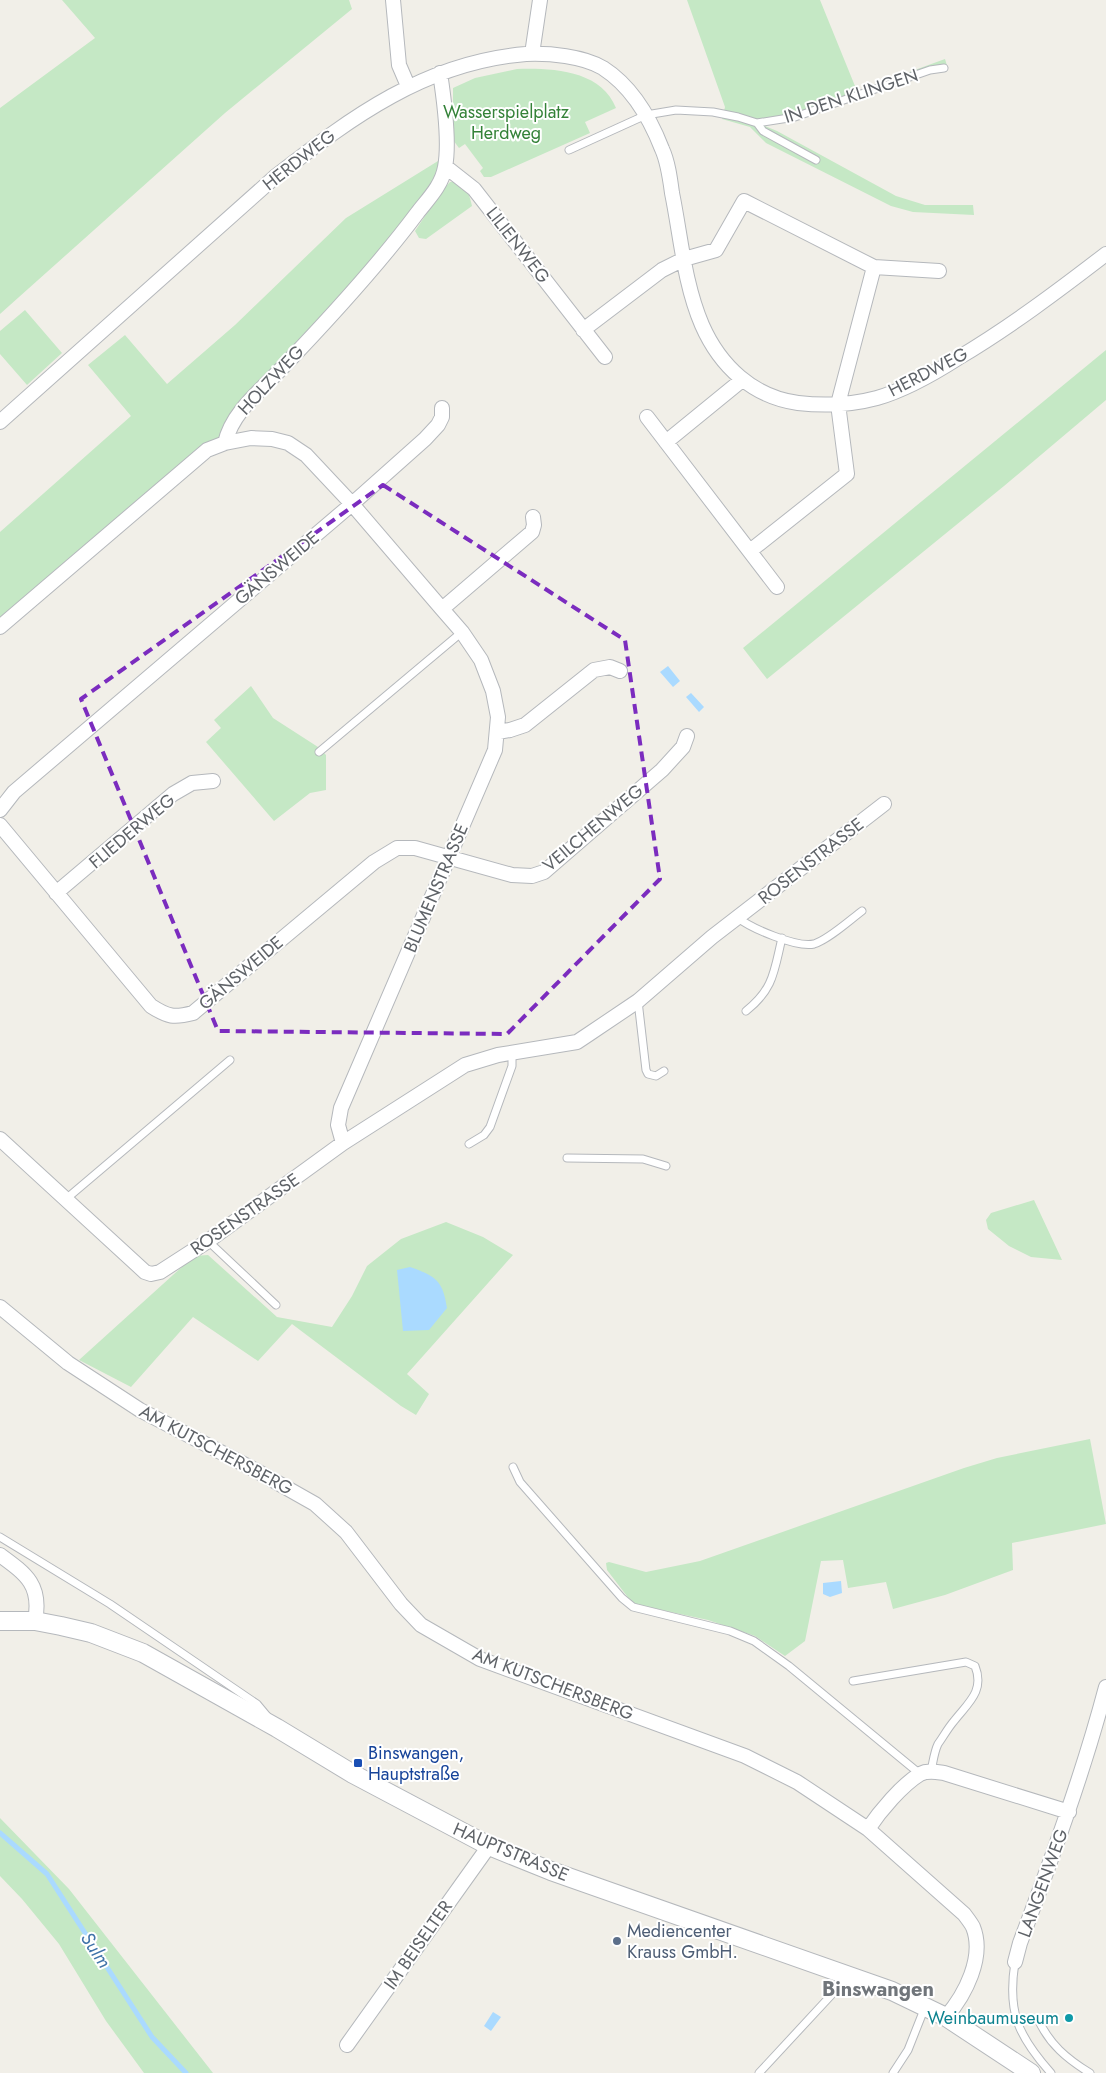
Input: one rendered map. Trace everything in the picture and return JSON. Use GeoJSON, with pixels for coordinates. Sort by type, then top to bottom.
{"type":"FeatureCollection","features":[{"type":"Feature","properties":{"kind":"street"},"geometry":{"type":"LineString","coordinates":[[394,0],[399,65],[408,86]]}},
{"type":"Feature","properties":{"kind":"street"},"geometry":{"type":"LineString","coordinates":[[532,54],[540,0]]}},
{"type":"Feature","properties":{"kind":"street","name":"HERDWEG"},"geometry":{"type":"LineString","coordinates":[[0,422],[276,176],[324,138],[408,86],[455,68],[507,56],[558,53],[601,67],[625,86],[646,115],[664,152],[689,290],[703,326],[722,358],[742,380],[758,391],[781,401],[821,406],[877,398],[900,389],[941,369],[1031,311],[1106,254]]}},
{"type":"Feature","properties":{"kind":"street","name":"HOLZWEG"},"geometry":{"type":"LineString","coordinates":[[225,442],[228,430],[242,409],[306,343],[403,233],[440,184],[446,167],[444,100],[440,73]]}},
{"type":"Feature","properties":{"kind":"street","name":"LILIENWEG"},"geometry":{"type":"LineString","coordinates":[[446,167],[474,189],[606,357]]}},
{"type":"Feature","properties":{"kind":"street"},"geometry":{"type":"LineString","coordinates":[[583,330],[662,270],[684,259],[716,250],[744,201],[874,267],[939,271]]}},
{"type":"Feature","properties":{"kind":"street"},"geometry":{"type":"LineString","coordinates":[[750,551],[847,474],[838,404],[874,267]]}},
{"type":"Feature","properties":{"kind":"street"},"geometry":{"type":"LineString","coordinates":[[666,442],[742,380]]}},
{"type":"Feature","properties":{"kind":"street","name":"GÄNSWEIDE"},"geometry":{"type":"LineString","coordinates":[[0,810],[14,792],[352,504],[438,426],[442,417],[442,408]]}},
{"type":"Feature","properties":{"kind":"street"},"geometry":{"type":"LineString","coordinates":[[647,417],[777,587]]}},
{"type":"Feature","properties":{"kind":"street","name":"BLUMENSTRASSE"},"geometry":{"type":"LineString","coordinates":[[225,442],[251,438],[272,439],[288,443],[306,455],[352,504],[462,632],[481,660],[493,691],[498,717],[495,750],[341,1108],[338,1125],[343,1143]]}},
{"type":"Feature","properties":{"kind":"street"},"geometry":{"type":"LineString","coordinates":[[0,627],[207,450],[225,442]]}},
{"type":"Feature","properties":{"kind":"street"},"geometry":{"type":"LineString","coordinates":[[442,609],[532,532],[534,525],[533,517]]}},
{"type":"Feature","properties":{"kind":"street"},"geometry":{"type":"LineString","coordinates":[[498,732],[525,725],[594,670],[610,667],[620,671]]}},
{"type":"Feature","properties":{"kind":"street","name":"VEILCHENWEG"},"geometry":{"type":"LineString","coordinates":[[449,856],[492,871],[512,875],[532,876],[544,872],[662,770],[684,747],[687,736]]}},
{"type":"Feature","properties":{"kind":"street","name":"FLIEDERWEG"},"geometry":{"type":"LineString","coordinates":[[56,894],[174,794],[192,783],[213,780]]}},
{"type":"Feature","properties":{"kind":"street","name":"ROSENSTRASSE"},"geometry":{"type":"LineString","coordinates":[[0,1139],[145,1272],[151,1274],[160,1272],[208,1241],[343,1143],[465,1065],[480,1059],[512,1052],[577,1042],[638,1001],[737,917],[884,804]]}},
{"type":"Feature","properties":{"kind":"street","name":"GÄNSWEIDE"},"geometry":{"type":"LineString","coordinates":[[0,825],[151,1006],[170,1017],[193,1013],[384,854],[397,848],[415,848],[449,856]]}},
{"type":"Feature","properties":{"kind":"street","name":"AM KUTSCHERSBERG"},"geometry":{"type":"LineString","coordinates":[[0,1307],[68,1363],[140,1410],[255,1470],[315,1504],[346,1532],[401,1604],[422,1625],[480,1659],[745,1756],[797,1782],[868,1829],[964,1914],[973,1926],[976,1940],[975,1960],[970,1980],[955,2007],[946,2017]]}},
{"type":"Feature","properties":{"kind":"street"},"geometry":{"type":"LineString","coordinates":[[0,1555],[24,1573],[33,1585],[37,1610],[35,1621]]}},
{"type":"Feature","properties":{"kind":"street","name":"HAUPTSTRASSE"},"geometry":{"type":"LineString","coordinates":[[0,1621],[35,1621],[92,1633],[143,1653],[278,1728],[353,1774],[489,1846],[560,1874],[892,1991],[946,2017],[1031,2073]]}},
{"type":"Feature","properties":{"kind":"street","name":"LANGENWEG"},"geometry":{"type":"LineString","coordinates":[[1016,1962],[1020,1943],[1068,1812],[1106,1687]]}},
{"type":"Feature","properties":{"kind":"street"},"geometry":{"type":"LineString","coordinates":[[868,1829],[881,1809],[926,1773],[944,1773],[1068,1812]]}},
{"type":"Feature","properties":{"kind":"street","name":"IM BEISELTER"},"geometry":{"type":"LineString","coordinates":[[347,2044],[489,1846]]}},
{"type":"Feature","properties":{"kind":"lane","name":"IN DEN KLINGEN"},"geometry":{"type":"LineString","coordinates":[[757,123],[796,117],[930,70],[944,68]]}},
{"type":"Feature","properties":{"kind":"lane"},"geometry":{"type":"LineString","coordinates":[[569,150],[646,115],[676,110],[713,112],[757,123],[763,131],[816,160]]}},
{"type":"Feature","properties":{"kind":"lane"},"geometry":{"type":"LineString","coordinates":[[319,752],[462,632]]}},
{"type":"Feature","properties":{"kind":"lane","name":"ROSENSTRASSE"},"geometry":{"type":"LineString","coordinates":[[737,917],[752,928],[805,945],[823,940],[862,910]]}},
{"type":"Feature","properties":{"kind":"lane"},"geometry":{"type":"LineString","coordinates":[[746,1011],[767,991],[772,979],[782,938]]}},
{"type":"Feature","properties":{"kind":"lane"},"geometry":{"type":"LineString","coordinates":[[638,1001],[646,1070],[648,1074],[656,1076],[664,1072]]}},
{"type":"Feature","properties":{"kind":"lane"},"geometry":{"type":"LineString","coordinates":[[469,1144],[484,1135],[490,1127],[512,1066],[512,1052]]}},
{"type":"Feature","properties":{"kind":"lane"},"geometry":{"type":"LineString","coordinates":[[66,1199],[230,1060]]}},
{"type":"Feature","properties":{"kind":"lane"},"geometry":{"type":"LineString","coordinates":[[567,1158],[643,1159],[666,1166]]}},
{"type":"Feature","properties":{"kind":"lane"},"geometry":{"type":"LineString","coordinates":[[208,1241],[276,1305]]}},
{"type":"Feature","properties":{"kind":"lane"},"geometry":{"type":"LineString","coordinates":[[513,1467],[520,1482],[622,1598],[633,1607],[730,1631],[754,1641],[926,1773],[937,1747],[953,1722],[974,1698],[978,1688],[978,1674],[975,1666],[966,1662],[853,1681]]}},
{"type":"Feature","properties":{"kind":"lane"},"geometry":{"type":"LineString","coordinates":[[0,1537],[168,1642],[257,1704],[278,1728]]}},
{"type":"Feature","properties":{"kind":"lane","name":"LANGENWEG"},"geometry":{"type":"LineString","coordinates":[[1016,1962],[1012,1989],[1018,2025],[1027,2044],[1051,2073]]}},
{"type":"Feature","properties":{"kind":"lane"},"geometry":{"type":"LineString","coordinates":[[759,2073],[850,1975]]}},
{"type":"Feature","properties":{"kind":"lane"},"geometry":{"type":"LineString","coordinates":[[893,2073],[908,2050],[925,2007]]}},
{"type":"Feature","properties":{"kind":"lane"},"geometry":{"type":"LineString","coordinates":[[1038,2019],[1045,2034],[1056,2047],[1069,2060],[1090,2073]]}},
{"type":"Feature","properties":{"kind":"highlighted area"},"geometry":{"type":"Polygon","coordinates":[[[383,485],[625,640],[660,879],[507,1034],[218,1031],[81,699],[383,485]]]}},
{"type":"Feature","properties":{"kind":"green space"},"geometry":{"type":"Polygon","coordinates":[[[62,0],[349,0],[352,9],[225,113],[0,314],[0,108],[95,38],[62,0]]]}},
{"type":"Feature","properties":{"kind":"green space"},"geometry":{"type":"Polygon","coordinates":[[[687,0],[820,0],[857,91],[945,59],[948,69],[859,95],[795,117],[758,123],[777,131],[896,196],[925,205],[973,205],[974,215],[913,212],[891,206],[766,143],[750,127],[722,119],[725,107],[687,0]]]}},
{"type":"Feature","properties":{"kind":"green space","name":"Wasserspielplatz Herdweg"},"geometry":{"type":"Polygon","coordinates":[[[517,69],[560,71],[587,79],[609,95],[616,108],[585,122],[590,133],[491,177],[484,177],[480,171],[483,168],[465,144],[459,148],[453,140],[453,88],[475,78],[517,69]]]}},
{"type":"Feature","properties":{"kind":"green space"},"geometry":{"type":"Polygon","coordinates":[[[438,161],[438,172],[435,180],[396,232],[243,409],[225,443],[0,626],[0,532],[131,416],[88,365],[125,335],[167,384],[235,325],[346,218],[438,161]]]}},
{"type":"Feature","properties":{"kind":"green space"},"geometry":{"type":"Polygon","coordinates":[[[450,182],[460,182],[468,193],[472,206],[426,239],[419,238],[415,231],[443,189],[450,182]]]}},
{"type":"Feature","properties":{"kind":"green space"},"geometry":{"type":"Polygon","coordinates":[[[25,310],[62,353],[27,385],[0,354],[0,331],[25,310]]]}},
{"type":"Feature","properties":{"kind":"green space"},"geometry":{"type":"Polygon","coordinates":[[[1106,350],[1106,400],[1004,486],[767,679],[743,648],[1106,350]]]}},
{"type":"Feature","properties":{"kind":"green space"},"geometry":{"type":"Polygon","coordinates":[[[251,686],[273,718],[318,747],[326,755],[326,790],[310,793],[274,821],[206,742],[221,728],[214,720],[251,686]]]}},
{"type":"Feature","properties":{"kind":"green space"},"geometry":{"type":"Polygon","coordinates":[[[1034,1200],[1062,1260],[1031,1257],[1009,1246],[988,1229],[986,1220],[991,1213],[1034,1200]]]}},
{"type":"Feature","properties":{"kind":"green space"},"geometry":{"type":"Polygon","coordinates":[[[446,1222],[483,1237],[513,1255],[407,1374],[429,1394],[416,1415],[401,1406],[292,1324],[258,1361],[193,1317],[131,1387],[79,1360],[194,1256],[208,1255],[277,1317],[332,1327],[352,1296],[367,1266],[401,1239],[446,1222]]]}},
{"type":"Feature","properties":{"kind":"green space"},"geometry":{"type":"Polygon","coordinates":[[[1090,1439],[1106,1524],[1012,1543],[1013,1570],[945,1595],[893,1609],[886,1582],[848,1588],[843,1560],[821,1561],[805,1641],[785,1656],[755,1636],[708,1620],[633,1604],[607,1570],[606,1563],[609,1562],[646,1572],[700,1561],[964,1468],[997,1458],[1090,1439]]]}},
{"type":"Feature","properties":{"kind":"green space"},"geometry":{"type":"Polygon","coordinates":[[[0,1818],[69,1889],[213,2073],[144,2073],[106,2021],[59,1944],[22,1899],[0,1876],[0,1818]]]}},
{"type":"Feature","properties":{"kind":"water"},"geometry":{"type":"Polygon","coordinates":[[[668,666],[680,681],[673,687],[660,672],[668,666]]]}},
{"type":"Feature","properties":{"kind":"water"},"geometry":{"type":"Polygon","coordinates":[[[691,693],[704,707],[699,712],[686,697],[691,693]]]}},
{"type":"Feature","properties":{"kind":"water"},"geometry":{"type":"Polygon","coordinates":[[[410,1267],[432,1277],[443,1291],[447,1308],[429,1330],[403,1331],[397,1270],[410,1267]]]}},
{"type":"Feature","properties":{"kind":"water"},"geometry":{"type":"Polygon","coordinates":[[[841,1581],[842,1593],[830,1597],[823,1594],[823,1583],[841,1581]]]}},
{"type":"Feature","properties":{"kind":"water"},"geometry":{"type":"Polygon","coordinates":[[[493,2012],[501,2017],[491,2031],[484,2026],[493,2012]]]}},
{"type":"Feature","properties":{"kind":"waterway","name":"Sulm"},"geometry":{"type":"LineString","coordinates":[[0,1833],[47,1874],[152,2037],[186,2073]]}},
{"type":"Feature","properties":{"kind":"place","name":"Binswangen, Hauptstraße"},"geometry":{"type":"Point","coordinates":[358,1763]}},
{"type":"Feature","properties":{"kind":"place","name":"Mediencenter Krauss GmbH."},"geometry":{"type":"Point","coordinates":[617,1941]}},
{"type":"Feature","properties":{"kind":"place","name":"Weinbaumuseum"},"geometry":{"type":"Point","coordinates":[1069,2018]}},
{"type":"Feature","properties":{"kind":"district","name":"Binswangen"},"geometry":{"type":"Point","coordinates":[878,1989]}}]}
